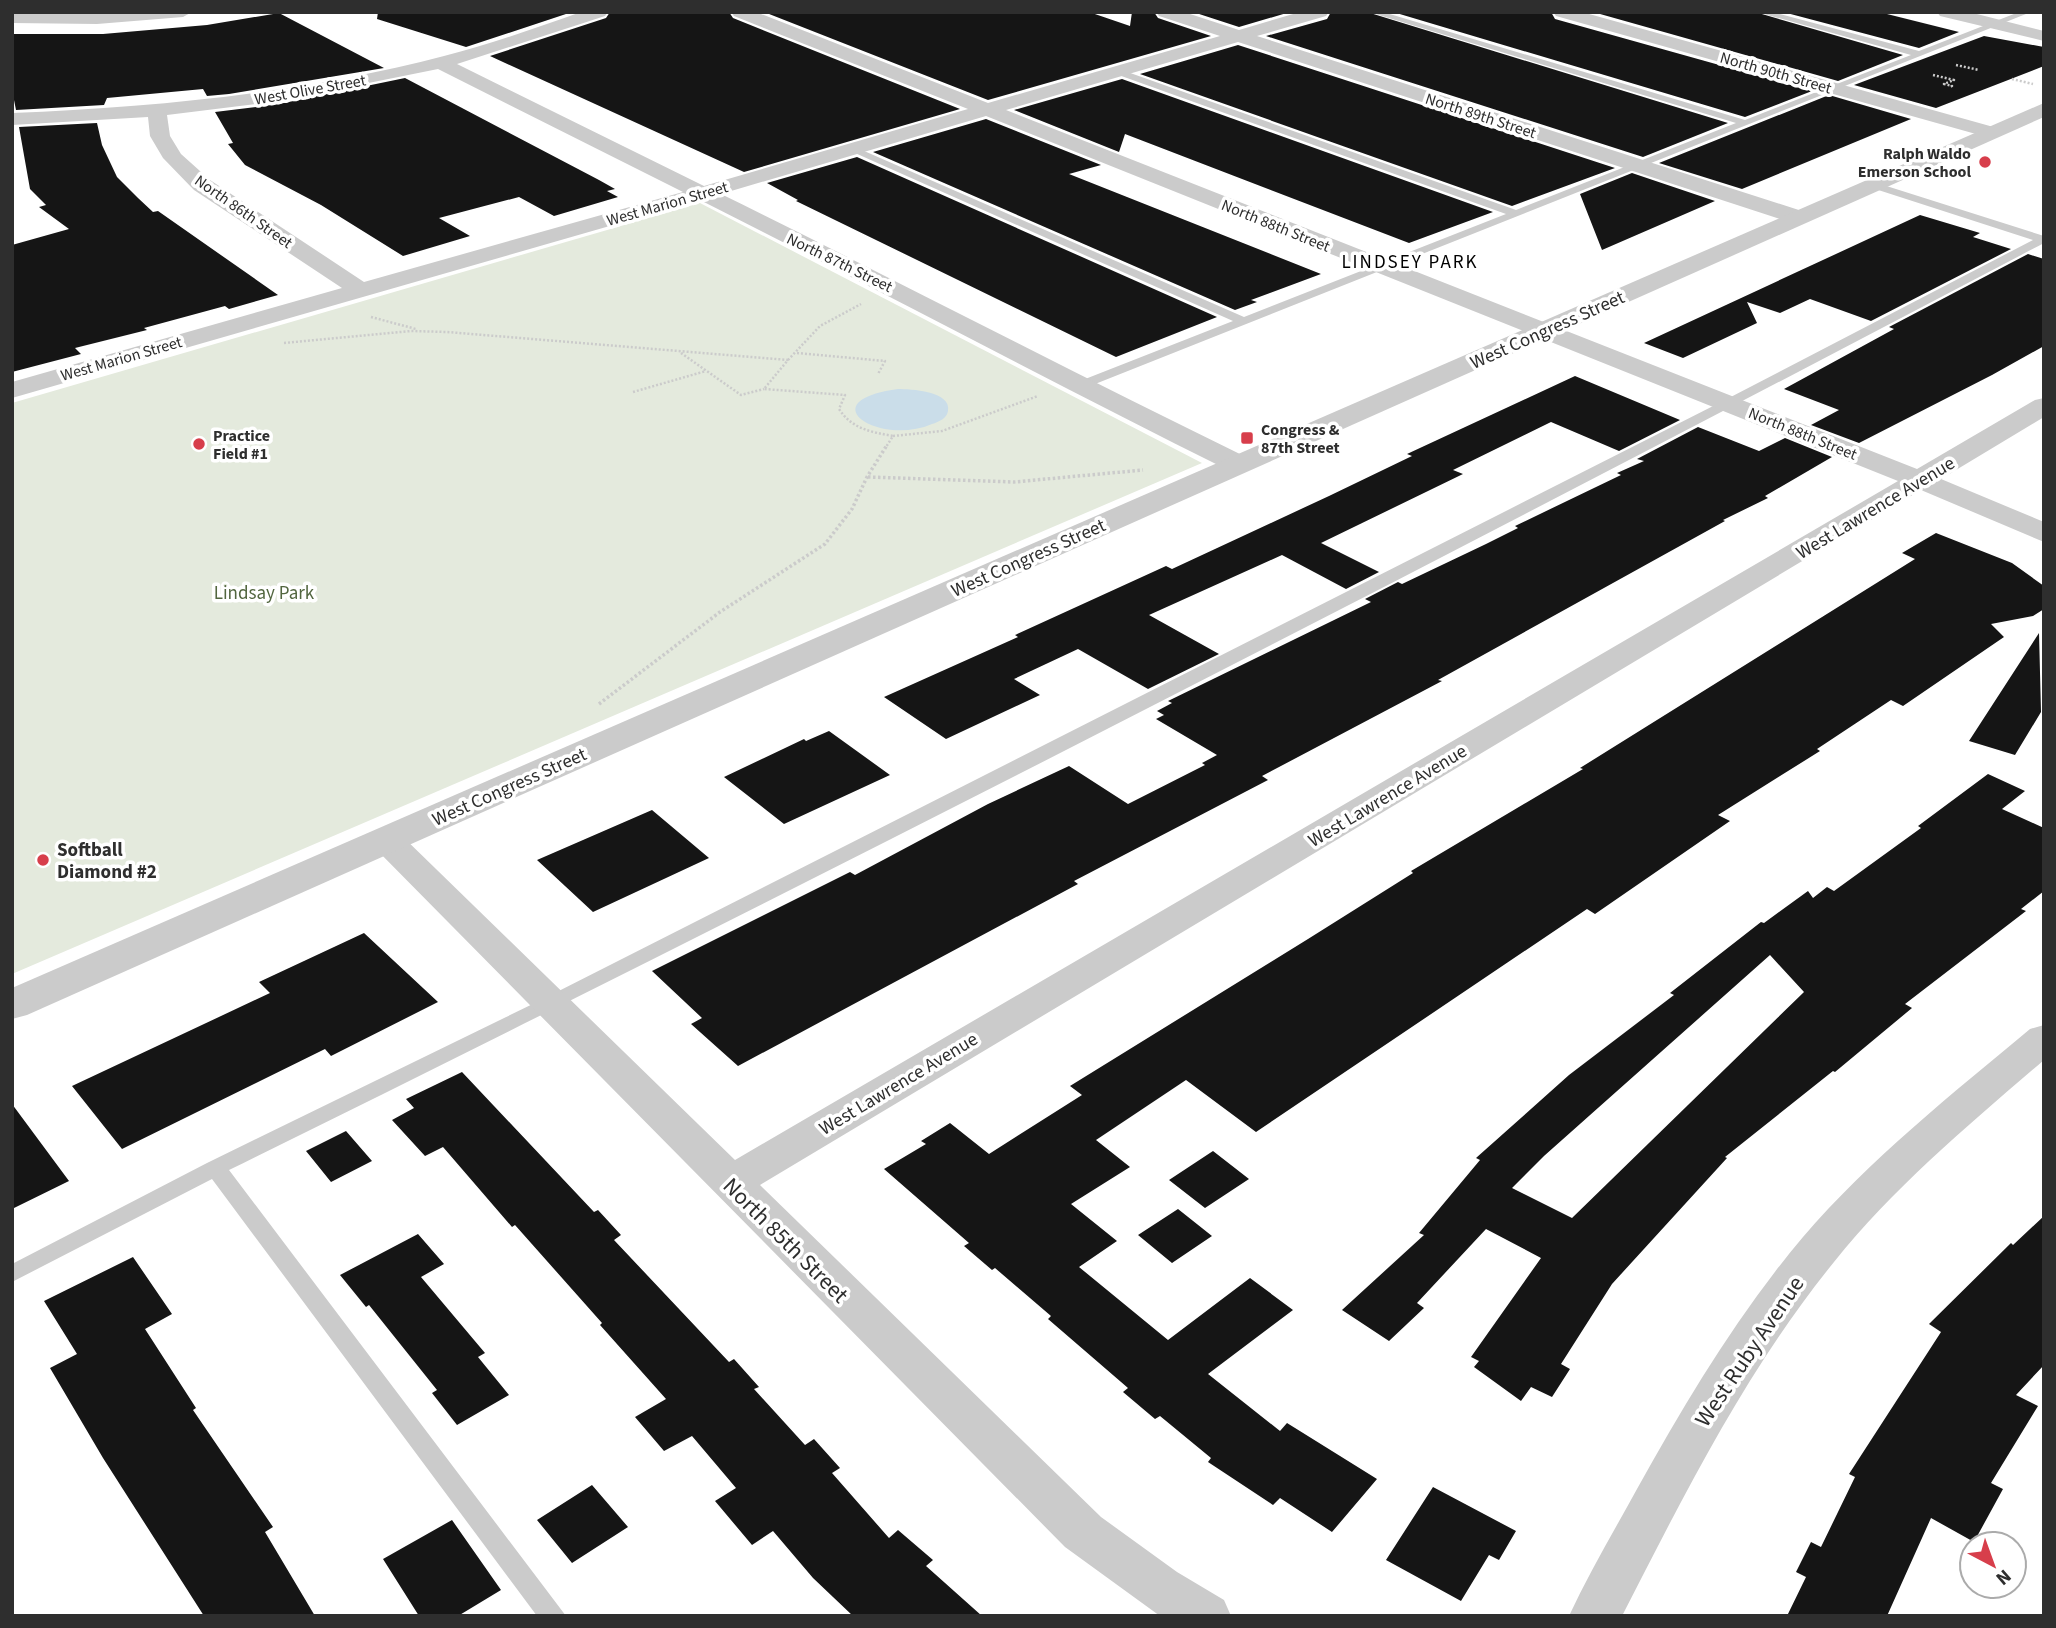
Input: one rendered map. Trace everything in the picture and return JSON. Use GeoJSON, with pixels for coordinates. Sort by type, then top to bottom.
{"type":"FeatureCollection","features":[{"type":"Feature","properties":{"kind":"street"},"geometry":{"type":"LineString","coordinates":[[12,18],[95,20],[183,12]]}},
{"type":"Feature","properties":{"kind":"street","name":"West Olive Street"},"geometry":{"type":"LineString","coordinates":[[12,119],[157,111],[285,94],[440,63],[599,12]]}},
{"type":"Feature","properties":{"kind":"street","name":"North 88th Street"},"geometry":{"type":"LineString","coordinates":[[740,12],[1730,403],[2044,533]]}},
{"type":"Feature","properties":{"kind":"street","name":"North 89th Street"},"geometry":{"type":"LineString","coordinates":[[1165,12],[1797,217]]}},
{"type":"Feature","properties":{"kind":"street","name":"West Marion Street"},"geometry":{"type":"LineString","coordinates":[[12,390],[1320,12]]}},
{"type":"Feature","properties":{"kind":"street","name":"North 90th Street"},"geometry":{"type":"LineString","coordinates":[[1562,12],[1990,132]]}},
{"type":"Feature","properties":{"kind":"street"},"geometry":{"type":"LineString","coordinates":[[1946,12],[2044,36]]}},
{"type":"Feature","properties":{"kind":"street","name":"North 87th Street"},"geometry":{"type":"LineString","coordinates":[[440,63],[898,290],[1080,386],[1238,464]]}},
{"type":"Feature","properties":{"kind":"street","name":"West Congress Street"},"geometry":{"type":"LineString","coordinates":[[12,1005],[1873,185],[1990,132],[2040,97]]}},
{"type":"Feature","properties":{"kind":"street","name":"North 86th Street"},"geometry":{"type":"LineString","coordinates":[[157,111],[160,136],[173,158],[202,185],[359,289]]}},
{"type":"Feature","properties":{"kind":"street","name":"West Lawrence Avenue"},"geometry":{"type":"LineString","coordinates":[[730,1183],[2044,406]]}},
{"type":"Feature","properties":{"kind":"street","name":"North 85th Street"},"geometry":{"type":"LineString","coordinates":[[386,841],[548,1005],[1083,1532],[1160,1588],[1205,1616]]}},
{"type":"Feature","properties":{"kind":"street","name":"West Ruby Avenue"},"geometry":{"type":"LineString","coordinates":[[1595,1616],[1682,1453],[1748,1344],[1819,1249],[1900,1163],[2044,1038]]}},
{"type":"Feature","properties":{"kind":"lane"},"geometry":{"type":"LineString","coordinates":[[1373,12],[1745,123]]}},
{"type":"Feature","properties":{"kind":"lane"},"geometry":{"type":"LineString","coordinates":[[1760,12],[1919,54]]}},
{"type":"Feature","properties":{"kind":"lane"},"geometry":{"type":"LineString","coordinates":[[1080,386],[2027,12]]}},
{"type":"Feature","properties":{"kind":"lane"},"geometry":{"type":"LineString","coordinates":[[1116,72],[1517,214]]}},
{"type":"Feature","properties":{"kind":"lane"},"geometry":{"type":"LineString","coordinates":[[851,149],[1243,321]]}},
{"type":"Feature","properties":{"kind":"lane"},"geometry":{"type":"LineString","coordinates":[[12,1274],[215,1168],[548,1005],[1730,403],[2043,239],[1873,185]]}},
{"type":"Feature","properties":{"kind":"lane"},"geometry":{"type":"LineString","coordinates":[[215,1168],[554,1616]]}},
{"type":"Feature","properties":{"kind":"path"},"geometry":{"type":"LineString","coordinates":[[2012,79],[2040,97]]}},
{"type":"Feature","properties":{"kind":"path"},"geometry":{"type":"LineString","coordinates":[[764,389],[820,326],[863,303],[898,290]]}},
{"type":"Feature","properties":{"kind":"path"},"geometry":{"type":"LineString","coordinates":[[368,316],[428,332]]}},
{"type":"Feature","properties":{"kind":"path"},"geometry":{"type":"LineString","coordinates":[[272,346],[362,335],[428,332],[788,360]]}},
{"type":"Feature","properties":{"kind":"path"},"geometry":{"type":"LineString","coordinates":[[678,351],[741,394],[764,389],[845,395],[839,409],[846,422],[865,432],[893,436],[942,431],[1049,392]]}},
{"type":"Feature","properties":{"kind":"path"},"geometry":{"type":"LineString","coordinates":[[796,353],[885,361],[878,374]]}},
{"type":"Feature","properties":{"kind":"path"},"geometry":{"type":"LineString","coordinates":[[633,392],[707,371]]}},
{"type":"Feature","properties":{"kind":"path"},"geometry":{"type":"LineString","coordinates":[[599,704],[720,612],[825,544],[852,509],[867,477],[893,436]]}},
{"type":"Feature","properties":{"kind":"path"},"geometry":{"type":"LineString","coordinates":[[867,477],[1014,482],[1143,470]]}},
{"type":"Feature","properties":{"kind":"green space","name":"Lindsay Park"},"geometry":{"type":"Polygon","coordinates":[[[700,203],[1202,463],[12,974],[12,403],[700,203]]]}},
{"type":"Feature","properties":{"kind":"water"},"geometry":{"type":"Polygon","coordinates":[[[898,389],[937,395],[944,399],[948,411],[942,419],[912,430],[892,430],[862,420],[856,411],[858,403],[872,395],[898,389]]]}},
{"type":"Feature","properties":{"kind":"building"},"geometry":{"type":"Polygon","coordinates":[[[378,12],[572,12],[466,47],[377,19],[378,12]]]}},
{"type":"Feature","properties":{"kind":"building"},"geometry":{"type":"Polygon","coordinates":[[[610,12],[729,12],[733,18],[960,109],[744,172],[490,56],[606,18],[610,12]]]}},
{"type":"Feature","properties":{"kind":"building"},"geometry":{"type":"Polygon","coordinates":[[[764,12],[1089,12],[1130,26],[1132,12],[1154,12],[1158,18],[1211,36],[988,100],[764,12]]]}},
{"type":"Feature","properties":{"kind":"building"},"geometry":{"type":"Polygon","coordinates":[[[1193,12],[1290,12],[1239,27],[1193,12]]]}},
{"type":"Feature","properties":{"kind":"building"},"geometry":{"type":"Polygon","coordinates":[[[1331,12],[1367,12],[1728,123],[1643,157],[1266,36],[1327,19],[1331,12]]]}},
{"type":"Feature","properties":{"kind":"building"},"geometry":{"type":"Polygon","coordinates":[[[1393,12],[1551,12],[1555,19],[1812,91],[1745,117],[1393,12]]]}},
{"type":"Feature","properties":{"kind":"building"},"geometry":{"type":"Polygon","coordinates":[[[1593,12],[1755,12],[1903,55],[1838,81],[1593,12]]]}},
{"type":"Feature","properties":{"kind":"building"},"geometry":{"type":"Polygon","coordinates":[[[1783,12],[1879,12],[1959,32],[1919,48],[1783,12]]]}},
{"type":"Feature","properties":{"kind":"building"},"geometry":{"type":"Polygon","coordinates":[[[279,13],[384,68],[229,94],[207,96],[203,89],[107,98],[104,105],[16,110],[12,90],[12,34],[103,34],[207,25],[279,13]]]}},
{"type":"Feature","properties":{"kind":"building"},"geometry":{"type":"Polygon","coordinates":[[[1984,36],[2044,47],[2044,66],[1936,108],[1854,85],[1984,36]]]}},
{"type":"Feature","properties":{"kind":"building"},"geometry":{"type":"Polygon","coordinates":[[[1238,45],[1615,168],[1512,206],[1140,74],[1238,45]]]}},
{"type":"Feature","properties":{"kind":"building"},"geometry":{"type":"Polygon","coordinates":[[[405,78],[599,180],[615,189],[607,191],[618,197],[554,216],[519,197],[439,218],[470,236],[403,256],[321,205],[245,165],[228,144],[233,143],[215,112],[279,104],[405,78]]]}},
{"type":"Feature","properties":{"kind":"building"},"geometry":{"type":"Polygon","coordinates":[[[1122,79],[1493,212],[1409,243],[1125,134],[1119,152],[1014,110],[1122,79]]]}},
{"type":"Feature","properties":{"kind":"building"},"geometry":{"type":"Polygon","coordinates":[[[1829,95],[1911,119],[1742,189],[1659,163],[1829,95]]]}},
{"type":"Feature","properties":{"kind":"building"},"geometry":{"type":"Polygon","coordinates":[[[986,119],[1101,165],[1069,174],[1321,274],[1251,300],[1257,302],[1235,310],[873,152],[986,119]]]}},
{"type":"Feature","properties":{"kind":"building"},"geometry":{"type":"Polygon","coordinates":[[[97,123],[102,145],[117,177],[138,198],[153,212],[158,211],[278,295],[144,328],[147,330],[75,348],[81,354],[12,372],[12,245],[69,229],[39,207],[46,205],[30,189],[19,127],[97,123]]]}},
{"type":"Feature","properties":{"kind":"building"},"geometry":{"type":"Polygon","coordinates":[[[857,157],[1217,317],[1116,357],[796,201],[798,200],[767,183],[857,157]]]}},
{"type":"Feature","properties":{"kind":"building"},"geometry":{"type":"Polygon","coordinates":[[[1632,173],[1715,201],[1602,250],[1580,194],[1632,173]]]}},
{"type":"Feature","properties":{"kind":"building"},"geometry":{"type":"Polygon","coordinates":[[[1920,215],[1980,233],[1973,237],[2011,249],[1871,321],[1810,299],[1780,313],[1747,302],[1757,323],[1683,358],[1644,343],[1920,215]]]}},
{"type":"Feature","properties":{"kind":"building"},"geometry":{"type":"Polygon","coordinates":[[[2028,254],[2044,259],[2044,346],[1992,375],[1859,443],[1811,425],[1839,410],[1784,389],[1894,329],[1889,327],[2028,254]]]}},
{"type":"Feature","properties":{"kind":"building"},"geometry":{"type":"Polygon","coordinates":[[[1575,376],[1680,420],[1619,451],[1551,422],[1453,470],[1463,474],[1321,543],[1379,572],[1346,589],[1282,555],[1149,615],[1219,654],[1148,689],[1078,649],[1014,679],[1040,695],[946,739],[884,697],[1166,566],[1172,569],[1412,456],[1407,454],[1575,376]]]}},
{"type":"Feature","properties":{"kind":"building"},"geometry":{"type":"Polygon","coordinates":[[[1698,427],[1759,451],[1785,438],[1832,457],[1765,496],[1768,498],[1723,520],[1725,521],[1438,680],[1442,681],[1262,776],[1268,780],[1074,881],[1078,884],[738,1066],[691,1024],[702,1018],[652,971],[850,872],[855,875],[988,804],[1069,766],[1128,804],[1205,765],[1202,763],[1217,755],[1156,719],[1164,715],[1157,711],[1172,703],[1168,701],[1371,602],[1365,599],[1398,582],[1402,584],[1486,544],[1518,528],[1515,526],[1621,475],[1617,473],[1644,461],[1637,459],[1698,427]]]}},
{"type":"Feature","properties":{"kind":"building"},"geometry":{"type":"Polygon","coordinates":[[[1936,533],[2012,563],[2044,586],[2044,609],[2033,616],[1991,624],[2004,637],[1903,706],[1891,700],[1817,749],[1820,751],[1718,815],[1730,821],[1595,914],[1587,909],[1256,1132],[1186,1080],[1096,1140],[1130,1167],[1071,1204],[1117,1241],[1079,1267],[1168,1340],[1250,1278],[1293,1310],[1208,1374],[1280,1431],[1287,1423],[1377,1479],[1332,1532],[1280,1498],[1273,1505],[1208,1462],[1211,1458],[1160,1416],[1155,1419],[1123,1392],[1128,1388],[1048,1319],[1051,1316],[995,1268],[992,1270],[964,1246],[969,1243],[884,1169],[926,1144],[921,1141],[950,1123],[989,1154],[1082,1095],[1070,1086],[1413,873],[1411,871],[1583,769],[1580,768],[1915,559],[1902,553],[1936,533]]]}},
{"type":"Feature","properties":{"kind":"building"},"geometry":{"type":"Polygon","coordinates":[[[2039,633],[2041,712],[2015,755],[1969,741],[2039,633]]]}},
{"type":"Feature","properties":{"kind":"building"},"geometry":{"type":"Polygon","coordinates":[[[829,731],[890,775],[784,824],[724,777],[804,739],[806,741],[829,731]]]}},
{"type":"Feature","properties":{"kind":"building"},"geometry":{"type":"Polygon","coordinates":[[[1988,774],[2025,791],[2002,809],[2044,828],[2044,891],[2021,909],[2026,911],[1905,1004],[1912,1008],[1725,1157],[1727,1158],[1612,1284],[1561,1364],[1570,1369],[1552,1397],[1531,1387],[1521,1401],[1474,1367],[1479,1361],[1471,1357],[1541,1258],[1486,1229],[1417,1303],[1424,1308],[1389,1341],[1342,1310],[1424,1235],[1419,1233],[1480,1160],[1476,1158],[1569,1075],[1674,995],[1670,993],[1761,922],[1764,923],[1808,891],[1813,898],[1827,887],[1834,891],[1921,828],[1918,826],[1988,774]],[[1770,955],[1544,1156],[1512,1188],[1572,1218],[1804,992],[1770,955]]]}},
{"type":"Feature","properties":{"kind":"building"},"geometry":{"type":"Polygon","coordinates":[[[652,810],[709,858],[593,912],[537,860],[652,810]]]}},
{"type":"Feature","properties":{"kind":"building"},"geometry":{"type":"Polygon","coordinates":[[[364,933],[438,1002],[331,1056],[325,1049],[122,1149],[72,1086],[270,993],[259,982],[364,933]]]}},
{"type":"Feature","properties":{"kind":"building"},"geometry":{"type":"Polygon","coordinates":[[[462,1072],[594,1212],[598,1210],[621,1235],[614,1240],[729,1362],[734,1359],[759,1387],[754,1389],[805,1445],[814,1439],[840,1468],[832,1473],[889,1538],[898,1530],[933,1560],[926,1566],[982,1616],[853,1616],[813,1578],[773,1531],[752,1545],[715,1501],[736,1488],[692,1436],[664,1451],[635,1417],[666,1399],[600,1325],[602,1323],[515,1225],[512,1227],[443,1147],[425,1156],[392,1120],[414,1108],[406,1099],[462,1072]]]}},
{"type":"Feature","properties":{"kind":"building"},"geometry":{"type":"Polygon","coordinates":[[[12,1104],[69,1181],[12,1209],[12,1104]]]}},
{"type":"Feature","properties":{"kind":"building"},"geometry":{"type":"Polygon","coordinates":[[[346,1131],[372,1161],[331,1182],[306,1151],[346,1131]]]}},
{"type":"Feature","properties":{"kind":"building"},"geometry":{"type":"Polygon","coordinates":[[[1213,1151],[1249,1179],[1205,1208],[1169,1180],[1213,1151]]]}},
{"type":"Feature","properties":{"kind":"building"},"geometry":{"type":"Polygon","coordinates":[[[1178,1209],[1212,1236],[1172,1263],[1138,1235],[1178,1209]]]}},
{"type":"Feature","properties":{"kind":"building"},"geometry":{"type":"Polygon","coordinates":[[[2044,1216],[2044,1365],[2016,1395],[2038,1406],[1991,1483],[2003,1489],[1981,1530],[1958,1530],[1958,1533],[1931,1518],[1887,1616],[1787,1616],[1806,1577],[1796,1572],[1811,1542],[1821,1547],[1855,1477],[1849,1474],[1941,1332],[1929,1324],[2011,1243],[2013,1245],[2044,1216]]]}},
{"type":"Feature","properties":{"kind":"building"},"geometry":{"type":"Polygon","coordinates":[[[418,1234],[444,1264],[421,1277],[485,1353],[478,1357],[509,1395],[457,1425],[432,1393],[437,1390],[369,1305],[366,1307],[340,1275],[418,1234]]]}},
{"type":"Feature","properties":{"kind":"building"},"geometry":{"type":"Polygon","coordinates":[[[133,1257],[172,1314],[145,1329],[196,1408],[193,1410],[273,1527],[265,1532],[315,1616],[204,1616],[103,1458],[50,1368],[77,1354],[44,1301],[133,1257]]]}},
{"type":"Feature","properties":{"kind":"building"},"geometry":{"type":"Polygon","coordinates":[[[592,1485],[628,1527],[572,1563],[537,1520],[592,1485]]]}},
{"type":"Feature","properties":{"kind":"building"},"geometry":{"type":"Polygon","coordinates":[[[1433,1487],[1516,1531],[1499,1560],[1489,1555],[1461,1601],[1386,1560],[1433,1487]]]}},
{"type":"Feature","properties":{"kind":"building"},"geometry":{"type":"Polygon","coordinates":[[[452,1520],[501,1590],[458,1616],[419,1616],[383,1559],[452,1520]]]}},
{"type":"Feature","properties":{"kind":"place","name":"Ralph Waldo Emerson School"},"geometry":{"type":"Point","coordinates":[1985,162]}},
{"type":"Feature","properties":{"kind":"place","name":"Congress & 87th Street"},"geometry":{"type":"Point","coordinates":[1247,438]}},
{"type":"Feature","properties":{"kind":"place","name":"Practice Field #1"},"geometry":{"type":"Point","coordinates":[199,444]}},
{"type":"Feature","properties":{"kind":"place","name":"Softball Diamond #2"},"geometry":{"type":"Point","coordinates":[43,860]}},
{"type":"Feature","properties":{"kind":"district","name":"LINDSEY PARK"},"geometry":{"type":"Point","coordinates":[1410,261]}}]}
